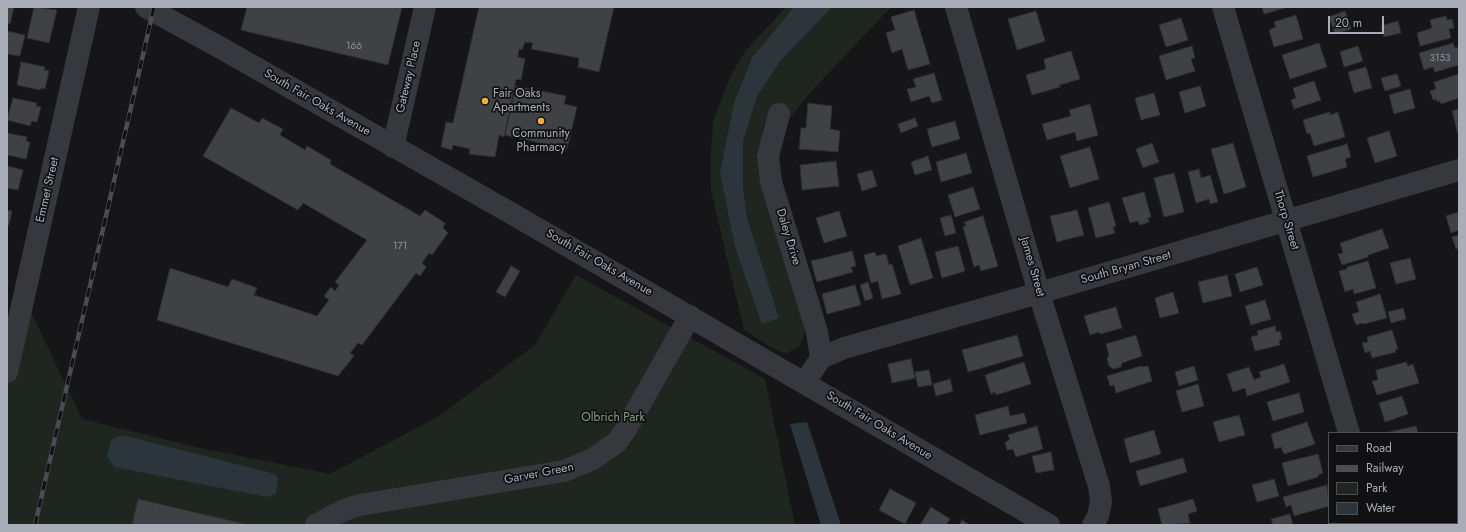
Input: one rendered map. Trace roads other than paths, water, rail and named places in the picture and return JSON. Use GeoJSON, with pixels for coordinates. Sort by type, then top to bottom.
{"type":"FeatureCollection","features":[{"type":"Feature","properties":{"kind":"street","name":"Emmet Street"},"geometry":{"type":"LineString","coordinates":[[7,372],[88,7]]}},
{"type":"Feature","properties":{"kind":"street","name":"South Fair Oaks Avenue"},"geometry":{"type":"LineString","coordinates":[[146,7],[221,48],[690,316],[1049,525]]}},
{"type":"Feature","properties":{"kind":"street","name":"Gateway Place"},"geometry":{"type":"LineString","coordinates":[[393,147],[425,7]]}},
{"type":"Feature","properties":{"kind":"street","name":"James Street"},"geometry":{"type":"LineString","coordinates":[[956,7],[1039,293],[1099,486],[1101,502],[1098,516],[1093,525]]}},
{"type":"Feature","properties":{"kind":"street","name":"Thorp Street"},"geometry":{"type":"LineString","coordinates":[[1223,7],[1348,432]]}},
{"type":"Feature","properties":{"kind":"street","name":"Daley Drive"},"geometry":{"type":"LineString","coordinates":[[779,114],[768,156],[771,182],[817,332],[821,358]]}},
{"type":"Feature","properties":{"kind":"street","name":"South Bryan Street"},"geometry":{"type":"LineString","coordinates":[[821,358],[844,348],[1039,293],[1459,170]]}},
{"type":"Feature","properties":{"kind":"street","name":"Garver Green"},"geometry":{"type":"LineString","coordinates":[[316,525],[344,510],[360,505],[564,471],[593,459],[617,442],[626,429],[690,316]]}},
{"type":"Feature","properties":{"kind":"street"},"geometry":{"type":"LineString","coordinates":[[805,382],[821,358]]}},
{"type":"Feature","properties":{"kind":"water"},"geometry":{"type":"Polygon","coordinates":[[[794,7],[832,7],[781,60],[757,96],[743,141],[743,189],[747,218],[779,318],[762,324],[735,247],[720,172],[734,103],[752,58],[794,7]]]}},
{"type":"Feature","properties":{"kind":"water"},"geometry":{"type":"Polygon","coordinates":[[[807,422],[841,525],[821,525],[790,424],[807,422]]]}},
{"type":"Feature","properties":{"kind":"water"},"geometry":{"type":"Polygon","coordinates":[[[122,435],[275,474],[278,479],[276,494],[267,497],[114,467],[107,456],[111,440],[122,435]]]}},
{"type":"Feature","properties":{"kind":"railway"},"geometry":{"type":"LineString","coordinates":[[35,525],[154,7]]}},
{"type":"Feature","properties":{"kind":"place","name":"Fair Oaks Apartments"},"geometry":{"type":"Point","coordinates":[485,101]}},
{"type":"Feature","properties":{"kind":"place","name":"Community Pharmacy"},"geometry":{"type":"Point","coordinates":[541,121]}},
{"type":"Feature","properties":{"kind":"park label","name":"Olbrich Park"},"geometry":{"type":"Point","coordinates":[613,418]}}]}
